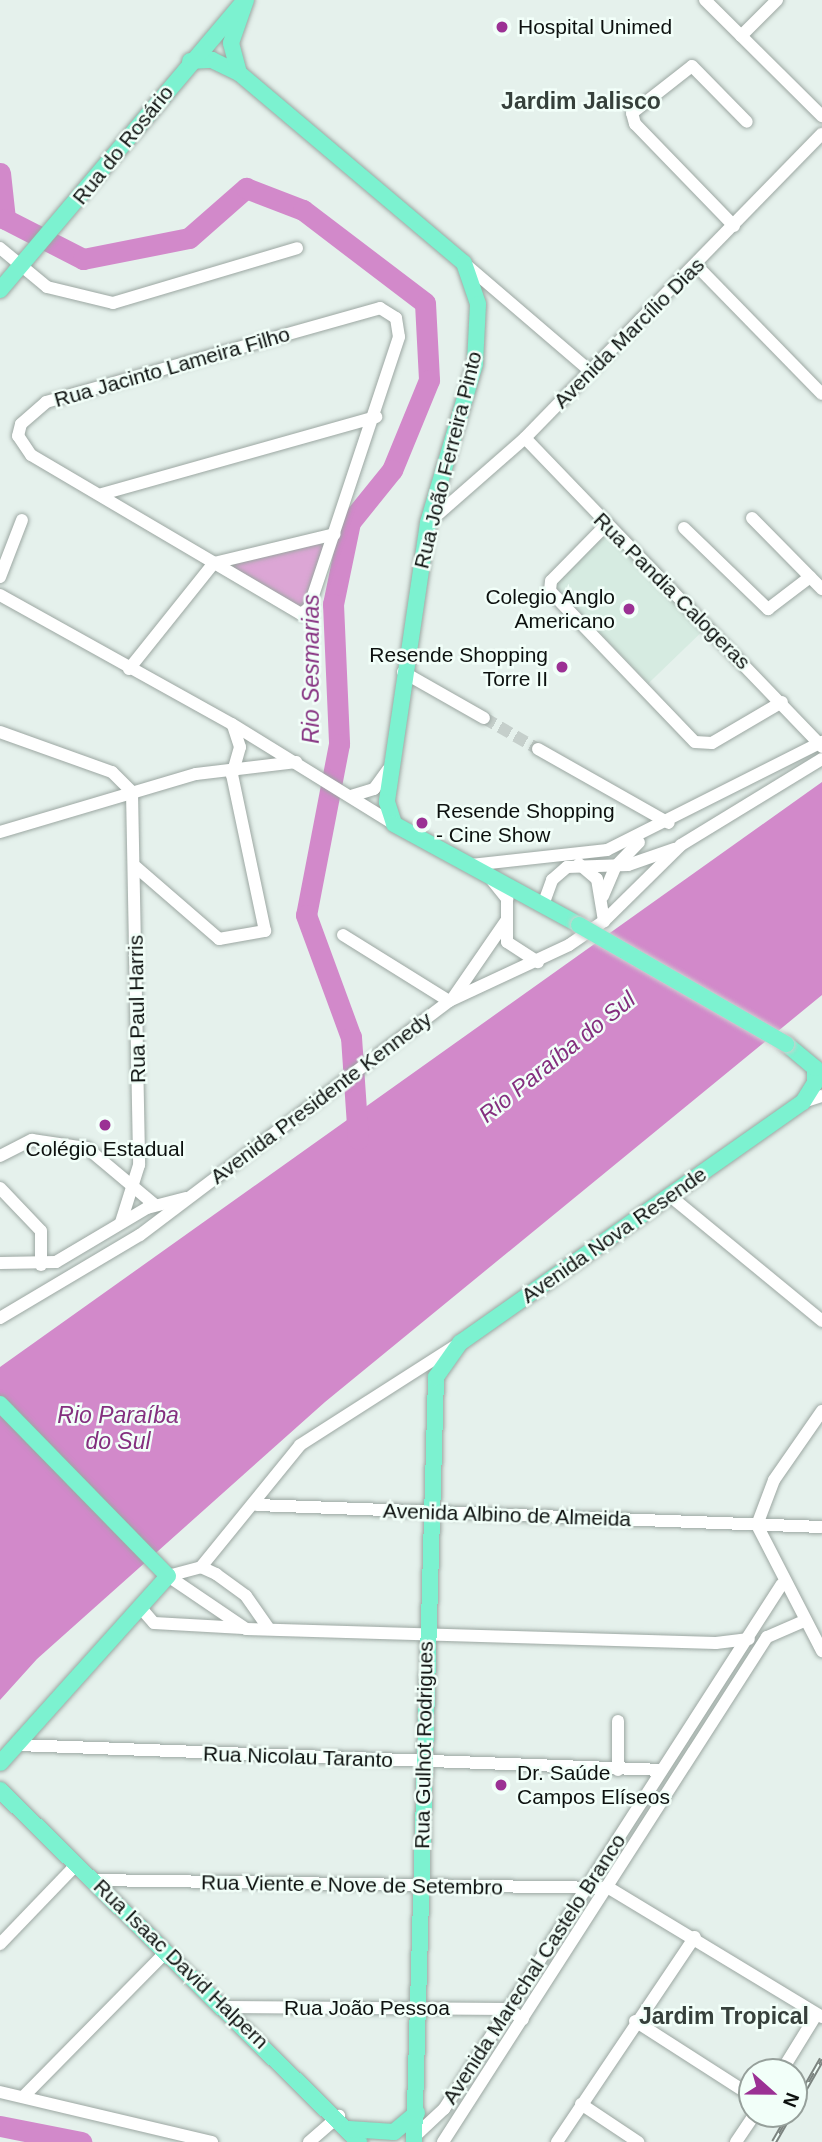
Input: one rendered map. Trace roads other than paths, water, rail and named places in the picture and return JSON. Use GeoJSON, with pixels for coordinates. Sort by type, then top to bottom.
{"type":"FeatureCollection","features":[{"type":"Feature","properties":{"kind":"main road","name":"Rua do Rosário"},"geometry":{"type":"LineString","coordinates":[[0,290],[64,219],[190,61],[246,0]]}},
{"type":"Feature","properties":{"kind":"main road"},"geometry":{"type":"LineString","coordinates":[[239,73],[230,43],[246,0]]}},
{"type":"Feature","properties":{"kind":"main road"},"geometry":{"type":"LineString","coordinates":[[190,61],[212,60],[239,73],[464,263]]}},
{"type":"Feature","properties":{"kind":"main road","name":"Rua João Ferreira Pinto"},"geometry":{"type":"LineString","coordinates":[[394,824],[388,770],[428,523],[475,363],[478,304],[464,263]]}},
{"type":"Feature","properties":{"kind":"main road"},"geometry":{"type":"LineString","coordinates":[[394,824],[802,1052],[816,1075],[803,1102]]}},
{"type":"Feature","properties":{"kind":"main road","name":"Avenida Nova Resende"},"geometry":{"type":"LineString","coordinates":[[436,1377],[460,1343],[803,1102]]}},
{"type":"Feature","properties":{"kind":"main road","name":"Rua Gulhot Rodrigues"},"geometry":{"type":"LineString","coordinates":[[411,2140],[418,2113],[417,2009],[422,1887],[425,1633],[436,1377]]}},
{"type":"Feature","properties":{"kind":"main road"},"geometry":{"type":"LineString","coordinates":[[0,1404],[168,1576],[0,1763]]}},
{"type":"Feature","properties":{"kind":"main road","name":"Rua Isaac David Halpern"},"geometry":{"type":"LineString","coordinates":[[0,1790],[349,2129]]}},
{"type":"Feature","properties":{"kind":"main road"},"geometry":{"type":"LineString","coordinates":[[349,2129],[394,2132],[418,2113]]}},
{"type":"Feature","properties":{"kind":"street"},"geometry":{"type":"LineString","coordinates":[[705,0],[822,116]]}},
{"type":"Feature","properties":{"kind":"street"},"geometry":{"type":"LineString","coordinates":[[741,36],[777,0]]}},
{"type":"Feature","properties":{"kind":"street"},"geometry":{"type":"LineString","coordinates":[[734,226],[635,124],[632,113],[692,66],[747,122]]}},
{"type":"Feature","properties":{"kind":"street","name":"Avenida Marcílio Dias"},"geometry":{"type":"LineString","coordinates":[[428,523],[525,438],[822,134]]}},
{"type":"Feature","properties":{"kind":"street"},"geometry":{"type":"LineString","coordinates":[[0,248],[72,297],[113,303],[298,248]]}},
{"type":"Feature","properties":{"kind":"street"},"geometry":{"type":"LineString","coordinates":[[464,263],[590,371]]}},
{"type":"Feature","properties":{"kind":"street"},"geometry":{"type":"LineString","coordinates":[[696,265],[822,394]]}},
{"type":"Feature","properties":{"kind":"street","name":"Rua Jacinto Lameira Filho"},"geometry":{"type":"LineString","coordinates":[[335,534],[309,608],[296,613],[21,446],[21,424],[46,402],[380,309],[400,327],[376,417]]}},
{"type":"Feature","properties":{"kind":"street"},"geometry":{"type":"LineString","coordinates":[[102,494],[376,417]]}},
{"type":"Feature","properties":{"kind":"street"},"geometry":{"type":"LineString","coordinates":[[129,669],[214,563],[335,534],[376,417]]}},
{"type":"Feature","properties":{"kind":"street","name":"Rua Pandia Calogeras"},"geometry":{"type":"LineString","coordinates":[[525,438],[606,525],[821,744]]}},
{"type":"Feature","properties":{"kind":"street"},"geometry":{"type":"LineString","coordinates":[[752,518],[822,589]]}},
{"type":"Feature","properties":{"kind":"street"},"geometry":{"type":"LineString","coordinates":[[0,577],[22,520]]}},
{"type":"Feature","properties":{"kind":"street"},"geometry":{"type":"LineString","coordinates":[[606,525],[551,581],[550,590],[695,743],[712,743],[782,702]]}},
{"type":"Feature","properties":{"kind":"street"},"geometry":{"type":"LineString","coordinates":[[684,528],[768,609],[810,577]]}},
{"type":"Feature","properties":{"kind":"street"},"geometry":{"type":"LineString","coordinates":[[0,595],[232,724],[394,824]]}},
{"type":"Feature","properties":{"kind":"street"},"geometry":{"type":"LineString","coordinates":[[403,672],[484,718]]}},
{"type":"Feature","properties":{"kind":"street"},"geometry":{"type":"LineString","coordinates":[[136,867],[219,939],[231,942],[265,931],[230,766],[240,747],[232,724]]}},
{"type":"Feature","properties":{"kind":"street"},"geometry":{"type":"LineString","coordinates":[[0,732],[112,772],[132,792]]}},
{"type":"Feature","properties":{"kind":"street"},"geometry":{"type":"LineString","coordinates":[[469,865],[575,857],[649,834],[821,744]]}},
{"type":"Feature","properties":{"kind":"street"},"geometry":{"type":"LineString","coordinates":[[538,749],[670,823]]}},
{"type":"Feature","properties":{"kind":"street"},"geometry":{"type":"LineString","coordinates":[[543,905],[558,872],[579,864],[616,866],[681,845],[822,759]]}},
{"type":"Feature","properties":{"kind":"street"},"geometry":{"type":"LineString","coordinates":[[0,832],[230,766],[300,765]]}},
{"type":"Feature","properties":{"kind":"street"},"geometry":{"type":"LineString","coordinates":[[347,794],[374,789],[388,770]]}},
{"type":"Feature","properties":{"kind":"street","name":"Rua Paul Harris"},"geometry":{"type":"LineString","coordinates":[[126,1219],[135,1188],[136,867],[132,792]]}},
{"type":"Feature","properties":{"kind":"street"},"geometry":{"type":"LineString","coordinates":[[603,896],[616,866],[649,834]]}},
{"type":"Feature","properties":{"kind":"street","name":"Avenida Presidente Kennedy"},"geometry":{"type":"LineString","coordinates":[[0,1318],[141,1235],[383,1055],[451,1000],[538,962],[604,921],[681,845]]}},
{"type":"Feature","properties":{"kind":"street"},"geometry":{"type":"LineString","coordinates":[[579,864],[597,879],[603,896],[604,921]]}},
{"type":"Feature","properties":{"kind":"street"},"geometry":{"type":"LineString","coordinates":[[486,874],[507,899],[507,942],[538,962]]}},
{"type":"Feature","properties":{"kind":"street","name":"Avenida Presidente Kennedy"},"geometry":{"type":"LineString","coordinates":[[451,1000],[508,919]]}},
{"type":"Feature","properties":{"kind":"street"},"geometry":{"type":"LineString","coordinates":[[343,935],[451,1000]]}},
{"type":"Feature","properties":{"kind":"street"},"geometry":{"type":"LineString","coordinates":[[802,1052],[822,1064]]}},
{"type":"Feature","properties":{"kind":"street"},"geometry":{"type":"LineString","coordinates":[[803,1102],[822,1096]]}},
{"type":"Feature","properties":{"kind":"street"},"geometry":{"type":"LineString","coordinates":[[0,1156],[32,1140],[56,1140],[92,1151],[155,1205]]}},
{"type":"Feature","properties":{"kind":"street"},"geometry":{"type":"LineString","coordinates":[[0,1188],[41,1231],[41,1265],[0,1263]]}},
{"type":"Feature","properties":{"kind":"street"},"geometry":{"type":"LineString","coordinates":[[670,1196],[822,1321]]}},
{"type":"Feature","properties":{"kind":"street","name":"Avenida Presidente Kennedy"},"geometry":{"type":"LineString","coordinates":[[41,1265],[155,1205],[190,1197]]}},
{"type":"Feature","properties":{"kind":"street"},"geometry":{"type":"LineString","coordinates":[[126,1219],[141,1235]]}},
{"type":"Feature","properties":{"kind":"street"},"geometry":{"type":"LineString","coordinates":[[168,1576],[201,1567],[257,1505],[265,1482],[300,1445],[460,1343]]}},
{"type":"Feature","properties":{"kind":"street"},"geometry":{"type":"LineString","coordinates":[[822,1411],[774,1480],[757,1525],[782,1584],[822,1651]]}},
{"type":"Feature","properties":{"kind":"street","name":"Avenida Albino de Almeida"},"geometry":{"type":"LineString","coordinates":[[257,1505],[822,1527]]}},
{"type":"Feature","properties":{"kind":"street"},"geometry":{"type":"LineString","coordinates":[[201,1567],[246,1596],[269,1629]]}},
{"type":"Feature","properties":{"kind":"street"},"geometry":{"type":"LineString","coordinates":[[168,1576],[246,1629]]}},
{"type":"Feature","properties":{"kind":"street","name":"Avenida Marechal Castelo Branco"},"geometry":{"type":"LineString","coordinates":[[411,2140],[439,2117],[782,1584]]}},
{"type":"Feature","properties":{"kind":"street"},"geometry":{"type":"LineString","coordinates":[[139,1607],[154,1623],[246,1629],[747,1639],[767,1637],[804,1622]]}},
{"type":"Feature","properties":{"kind":"street","name":"Avenida Marechal Castelo Branco"},"geometry":{"type":"LineString","coordinates":[[443,2142],[610,1888],[767,1637]]}},
{"type":"Feature","properties":{"kind":"street"},"geometry":{"type":"LineString","coordinates":[[618,1721],[618,1770]]}},
{"type":"Feature","properties":{"kind":"street","name":"Rua Nicolau Taranto"},"geometry":{"type":"LineString","coordinates":[[18,1745],[424,1763],[662,1770]]}},
{"type":"Feature","properties":{"kind":"street"},"geometry":{"type":"LineString","coordinates":[[0,1944],[78,1864]]}},
{"type":"Feature","properties":{"kind":"street","name":"Rua Viente e Nove de Setembro"},"geometry":{"type":"LineString","coordinates":[[94,1880],[582,1892],[610,1888]]}},
{"type":"Feature","properties":{"kind":"street"},"geometry":{"type":"LineString","coordinates":[[610,1888],[695,1937],[818,2017],[790,2058]]}},
{"type":"Feature","properties":{"kind":"street"},"geometry":{"type":"LineString","coordinates":[[557,2142],[635,2021],[695,1937]]}},
{"type":"Feature","properties":{"kind":"street"},"geometry":{"type":"LineString","coordinates":[[23,2097],[167,1951]]}},
{"type":"Feature","properties":{"kind":"street","name":"Rua João Pessoa"},"geometry":{"type":"LineString","coordinates":[[226,2007],[508,2010]]}},
{"type":"Feature","properties":{"kind":"street"},"geometry":{"type":"LineString","coordinates":[[508,2010],[523,2019]]}},
{"type":"Feature","properties":{"kind":"street"},"geometry":{"type":"LineString","coordinates":[[635,2021],[738,2087]]}},
{"type":"Feature","properties":{"kind":"street"},"geometry":{"type":"LineString","coordinates":[[0,2092],[212,2142]]}},
{"type":"Feature","properties":{"kind":"street"},"geometry":{"type":"LineString","coordinates":[[581,2104],[638,2142]]}},
{"type":"Feature","properties":{"kind":"street"},"geometry":{"type":"LineString","coordinates":[[310,2142],[349,2129]]}},
{"type":"Feature","properties":{"kind":"water","name":"Rio Paraíba do Sul"},"geometry":{"type":"Polygon","coordinates":[[[822,782],[822,995],[325,1402],[37,1659],[0,1700],[0,1367],[822,782]]]}},
{"type":"Feature","properties":{"kind":"waterway","name":"Rio Sesmarias"},"geometry":{"type":"LineString","coordinates":[[0,173],[5,219],[83,259],[189,238],[246,188],[303,210],[425,303],[429,380],[392,470],[350,522],[333,604],[339,744],[306,915],[351,1037],[358,1139]]}},
{"type":"Feature","properties":{"kind":"waterway"},"geometry":{"type":"LineString","coordinates":[[0,2126],[81,2142]]}},
{"type":"Feature","properties":{"kind":"tunnel"},"geometry":{"type":"LineString","coordinates":[[484,718],[538,749]]}},
{"type":"Feature","properties":{"kind":"railway"},"geometry":{"type":"LineString","coordinates":[[808,2084],[822,2059]]}},
{"type":"Feature","properties":{"kind":"railway"},"geometry":{"type":"LineString","coordinates":[[774,2142],[782,2128]]}},
{"type":"Feature","properties":{"kind":"place","name":"Hospital Unimed"},"geometry":{"type":"Point","coordinates":[502,27]}},
{"type":"Feature","properties":{"kind":"place","name":"Colegio Anglo Americano"},"geometry":{"type":"Point","coordinates":[629,609]}},
{"type":"Feature","properties":{"kind":"place","name":"Resende Shopping Torre II"},"geometry":{"type":"Point","coordinates":[562,667]}},
{"type":"Feature","properties":{"kind":"place","name":"Resende Shopping - Cine Show"},"geometry":{"type":"Point","coordinates":[422,823]}},
{"type":"Feature","properties":{"kind":"place","name":"Colégio Estadual"},"geometry":{"type":"Point","coordinates":[105,1125]}},
{"type":"Feature","properties":{"kind":"place","name":"Dr. Saúde Campos Elíseos"},"geometry":{"type":"Point","coordinates":[501,1785]}},
{"type":"Feature","properties":{"kind":"district","name":"Jardim Jalisco"},"geometry":{"type":"Point","coordinates":[581,101]}},
{"type":"Feature","properties":{"kind":"district","name":"Jardim Tropical"},"geometry":{"type":"Point","coordinates":[724,2016]}}]}
